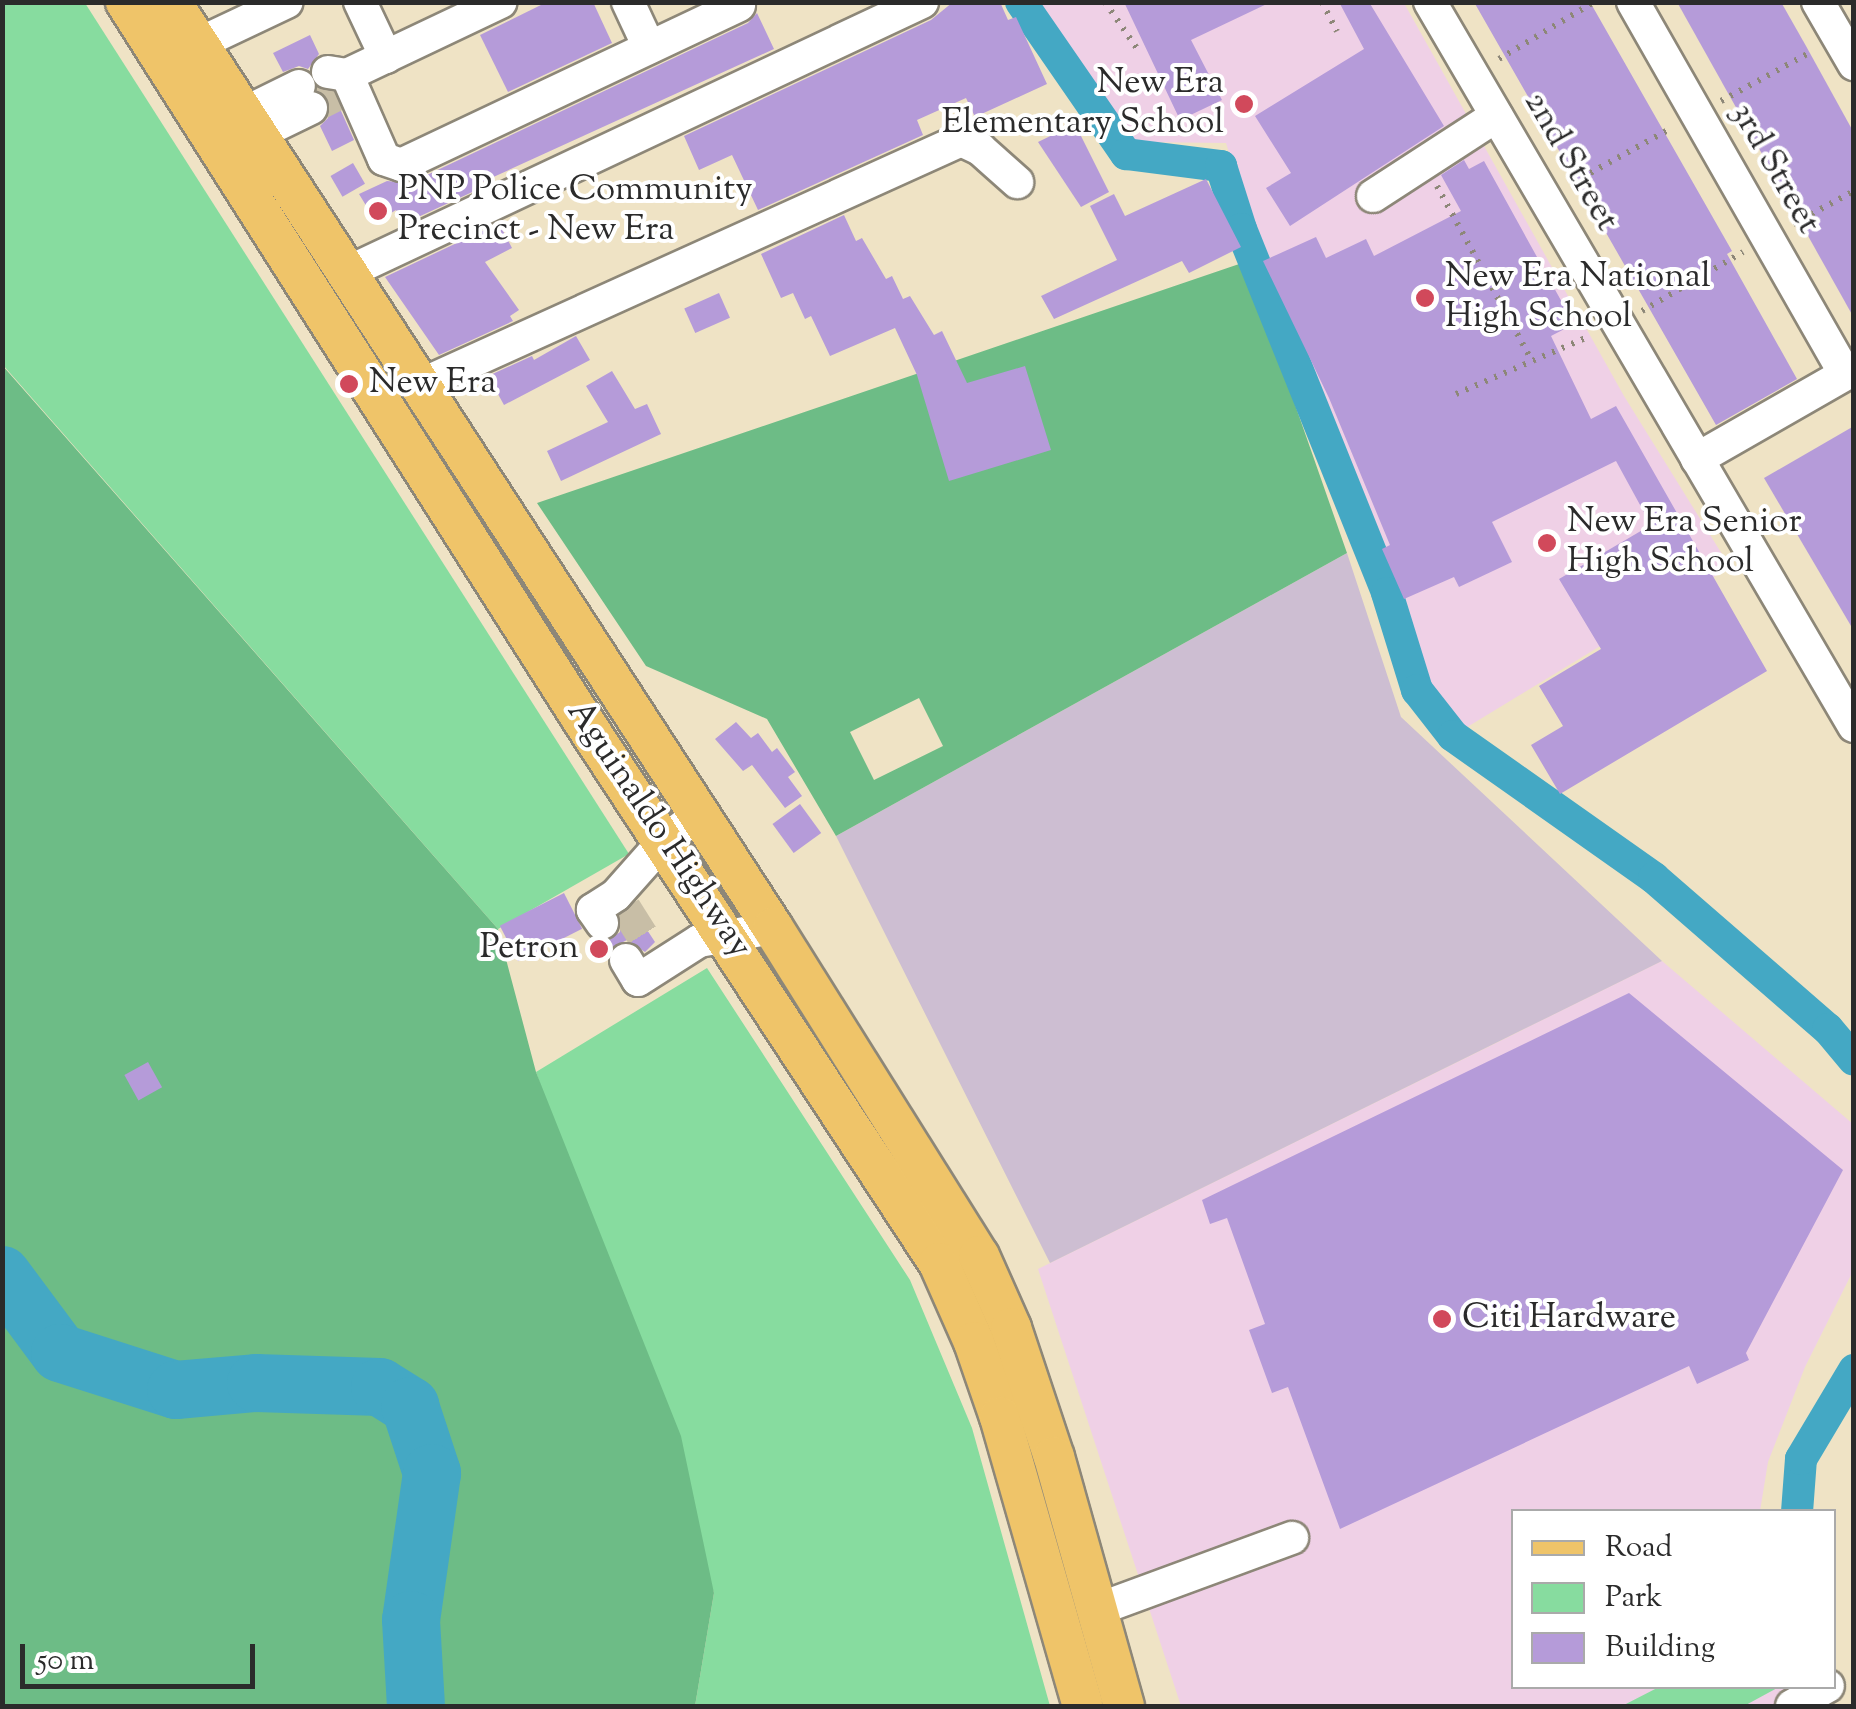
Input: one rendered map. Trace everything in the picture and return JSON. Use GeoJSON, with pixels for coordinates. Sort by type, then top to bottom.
{"type":"FeatureCollection","features":[{"type":"Feature","properties":{"kind":"main road","name":"Aguinaldo Highway"},"geometry":{"type":"LineString","coordinates":[[126,2],[240,130],[344,274],[418,386],[455,479],[698,814],[979,1256],[1011,1328],[1096,1610],[1089,1680]]}},
{"type":"Feature","properties":{"kind":"main road","name":"Aguinaldo Highway"},"geometry":{"type":"LineString","coordinates":[[170,2],[198,44],[240,130],[455,479],[664,841],[939,1263],[974,1342],[1089,1680],[1124,1706]]}},
{"type":"Feature","properties":{"kind":"street"},"geometry":{"type":"LineString","coordinates":[[198,44],[287,2]]}},
{"type":"Feature","properties":{"kind":"street"},"geometry":{"type":"LineString","coordinates":[[240,130],[501,2]]}},
{"type":"Feature","properties":{"kind":"street"},"geometry":{"type":"LineString","coordinates":[[628,2],[648,48]]}},
{"type":"Feature","properties":{"kind":"street"},"geometry":{"type":"LineString","coordinates":[[344,274],[922,2]]}},
{"type":"Feature","properties":{"kind":"street","name":"2nd Street"},"geometry":{"type":"LineString","coordinates":[[1430,2],[1853,725]]}},
{"type":"Feature","properties":{"kind":"street","name":"3rd Street"},"geometry":{"type":"LineString","coordinates":[[1633,2],[1767,238],[1849,372]]}},
{"type":"Feature","properties":{"kind":"street"},"geometry":{"type":"LineString","coordinates":[[1818,2],[1854,64]]}},
{"type":"Feature","properties":{"kind":"street"},"geometry":{"type":"LineString","coordinates":[[369,5],[386,57]]}},
{"type":"Feature","properties":{"kind":"street"},"geometry":{"type":"LineString","coordinates":[[325,87],[384,158],[401,166],[739,5]]}},
{"type":"Feature","properties":{"kind":"street"},"geometry":{"type":"LineString","coordinates":[[1373,196],[1496,116]]}},
{"type":"Feature","properties":{"kind":"street"},"geometry":{"type":"LineString","coordinates":[[418,386],[961,140],[980,149],[1017,182]]}},
{"type":"Feature","properties":{"kind":"street"},"geometry":{"type":"LineString","coordinates":[[1697,459],[1849,372]]}},
{"type":"Feature","properties":{"kind":"street"},"geometry":{"type":"LineString","coordinates":[[614,909],[664,841],[698,814]]}},
{"type":"Feature","properties":{"kind":"street"},"geometry":{"type":"LineString","coordinates":[[645,957],[700,941],[773,928]]}},
{"type":"Feature","properties":{"kind":"street"},"geometry":{"type":"LineString","coordinates":[[1096,1610],[1292,1538]]}},
{"type":"Feature","properties":{"kind":"street"},"geometry":{"type":"LineString","coordinates":[[1792,1706],[1824,1689]]}},
{"type":"Feature","properties":{"kind":"path"},"geometry":{"type":"LineString","coordinates":[[1105,2],[1138,50]]}},
{"type":"Feature","properties":{"kind":"path"},"geometry":{"type":"LineString","coordinates":[[1322,2],[1337,31]]}},
{"type":"Feature","properties":{"kind":"path"},"geometry":{"type":"LineString","coordinates":[[1472,74],[1594,2]]}},
{"type":"Feature","properties":{"kind":"path"},"geometry":{"type":"LineString","coordinates":[[1424,162],[1532,360]]}},
{"type":"Feature","properties":{"kind":"path"},"geometry":{"type":"LineString","coordinates":[[1456,394],[1618,324],[1854,191]]}},
{"type":"Feature","properties":{"kind":"shaded area"},"geometry":{"type":"Polygon","coordinates":[[[1035,3],[1404,3],[1624,396],[1730,567],[1464,729],[1427,684],[1326,399],[1263,261],[1226,143],[1136,142],[1035,3]]]}},
{"type":"Feature","properties":{"kind":"shaded area"},"geometry":{"type":"Polygon","coordinates":[[[1347,553],[1401,717],[1662,961],[1050,1263],[836,836],[1347,553]]]}},
{"type":"Feature","properties":{"kind":"shaded area","name":"Citi Hardware"},"geometry":{"type":"Polygon","coordinates":[[[1662,961],[1853,1124],[1853,1271],[1805,1367],[1768,1462],[1760,1509],[1511,1509],[1511,1689],[1825,1689],[1836,1706],[1181,1706],[1038,1269],[1662,961]]]}},
{"type":"Feature","properties":{"kind":"green space"},"geometry":{"type":"Polygon","coordinates":[[[2,3],[85,3],[629,854],[498,929],[3,365],[2,3]]]}},
{"type":"Feature","properties":{"kind":"green space"},"geometry":{"type":"Polygon","coordinates":[[[1245,262],[1347,553],[836,836],[767,719],[646,666],[537,503],[1245,262]],[[919,698],[850,732],[874,780],[943,746],[919,698]]]}},
{"type":"Feature","properties":{"kind":"green space"},"geometry":{"type":"Polygon","coordinates":[[[2,365],[498,929],[536,1072],[681,1436],[714,1593],[695,1706],[3,1706],[2,365]]]}},
{"type":"Feature","properties":{"kind":"green space"},"geometry":{"type":"Polygon","coordinates":[[[707,968],[910,1280],[972,1428],[1050,1706],[695,1706],[714,1593],[536,1072],[707,968]]]}},
{"type":"Feature","properties":{"kind":"green space"},"geometry":{"type":"Polygon","coordinates":[[[1655,1689],[1775,1689],[1744,1706],[1622,1706],[1655,1689]]]}},
{"type":"Feature","properties":{"kind":"building"},"geometry":{"type":"Polygon","coordinates":[[[547,2],[593,2],[612,43],[508,92],[480,35],[547,2]]]}},
{"type":"Feature","properties":{"kind":"building"},"geometry":{"type":"Polygon","coordinates":[[[953,2],[1000,2],[1008,20],[1016,17],[1047,84],[975,117],[966,98],[917,120],[923,135],[758,210],[732,155],[699,170],[684,136],[931,20],[953,2]]]}},
{"type":"Feature","properties":{"kind":"building"},"geometry":{"type":"Polygon","coordinates":[[[1124,2],[1271,2],[1191,40],[1222,100],[1180,120],[1124,2]]]}},
{"type":"Feature","properties":{"kind":"building"},"geometry":{"type":"Polygon","coordinates":[[[1339,2],[1369,2],[1444,126],[1290,226],[1266,188],[1291,173],[1255,116],[1364,49],[1339,2]]]}},
{"type":"Feature","properties":{"kind":"building"},"geometry":{"type":"Polygon","coordinates":[[[1474,2],[1590,2],[1732,251],[1727,254],[1797,379],[1716,425],[1474,2]]]}},
{"type":"Feature","properties":{"kind":"building"},"geometry":{"type":"Polygon","coordinates":[[[1677,2],[1781,2],[1806,46],[1854,133],[1854,318],[1677,2]]]}},
{"type":"Feature","properties":{"kind":"building"},"geometry":{"type":"Polygon","coordinates":[[[757,13],[774,49],[478,184],[481,188],[403,224],[396,210],[376,222],[359,194],[387,181],[410,183],[748,23],[757,13]]]}},
{"type":"Feature","properties":{"kind":"building"},"geometry":{"type":"Polygon","coordinates":[[[310,35],[319,54],[308,69],[299,66],[283,72],[273,53],[310,35]]]}},
{"type":"Feature","properties":{"kind":"building"},"geometry":{"type":"Polygon","coordinates":[[[318,89],[333,93],[354,140],[332,151],[320,126],[328,118],[329,100],[318,89]]]}},
{"type":"Feature","properties":{"kind":"building"},"geometry":{"type":"Polygon","coordinates":[[[1075,124],[1109,192],[1081,207],[1038,142],[1075,124]]]}},
{"type":"Feature","properties":{"kind":"building"},"geometry":{"type":"Polygon","coordinates":[[[1464,160],[1469,169],[1484,161],[1574,324],[1551,336],[1591,419],[1616,406],[1767,671],[1560,794],[1531,745],[1563,726],[1539,686],[1601,649],[1559,579],[1651,525],[1616,461],[1492,522],[1512,562],[1459,587],[1454,577],[1404,599],[1382,549],[1390,545],[1329,398],[1263,261],[1316,237],[1326,258],[1366,239],[1374,256],[1461,211],[1441,175],[1464,160]]]}},
{"type":"Feature","properties":{"kind":"building"},"geometry":{"type":"Polygon","coordinates":[[[353,163],[365,184],[342,197],[330,176],[353,163]]]}},
{"type":"Feature","properties":{"kind":"building"},"geometry":{"type":"Polygon","coordinates":[[[1206,179],[1241,247],[1189,273],[1182,261],[1054,319],[1041,296],[1117,260],[1090,206],[1114,194],[1125,216],[1206,179]]]}},
{"type":"Feature","properties":{"kind":"building"},"geometry":{"type":"Polygon","coordinates":[[[844,215],[856,241],[862,238],[886,279],[892,276],[903,299],[910,296],[934,335],[942,331],[967,383],[1025,366],[1051,450],[949,481],[917,375],[895,328],[830,356],[811,316],[805,319],[793,293],[781,298],[761,254],[844,215]]]}},
{"type":"Feature","properties":{"kind":"building"},"geometry":{"type":"Polygon","coordinates":[[[499,223],[512,248],[485,262],[519,310],[510,316],[513,321],[439,355],[385,277],[499,223]]]}},
{"type":"Feature","properties":{"kind":"building"},"geometry":{"type":"Polygon","coordinates":[[[719,293],[730,318],[695,333],[684,308],[719,293]]]}},
{"type":"Feature","properties":{"kind":"building"},"geometry":{"type":"Polygon","coordinates":[[[576,336],[590,360],[504,405],[488,376],[532,356],[534,360],[576,336]]]}},
{"type":"Feature","properties":{"kind":"building"},"geometry":{"type":"Polygon","coordinates":[[[612,371],[635,409],[647,404],[661,434],[561,481],[547,451],[608,422],[586,386],[612,371]]]}},
{"type":"Feature","properties":{"kind":"building"},"geometry":{"type":"Polygon","coordinates":[[[1854,426],[1854,631],[1764,478],[1854,426]]]}},
{"type":"Feature","properties":{"kind":"building"},"geometry":{"type":"Polygon","coordinates":[[[736,722],[751,738],[758,733],[772,752],[777,748],[795,772],[788,777],[802,796],[785,808],[752,765],[743,771],[715,739],[736,722]]]}},
{"type":"Feature","properties":{"kind":"building"},"geometry":{"type":"Polygon","coordinates":[[[800,804],[821,833],[794,853],[772,824],[800,804]]]}},
{"type":"Feature","properties":{"kind":"building"},"geometry":{"type":"Polygon","coordinates":[[[564,893],[582,929],[518,961],[500,926],[564,893]]]}},
{"type":"Feature","properties":{"kind":"building"},"geometry":{"type":"Polygon","coordinates":[[[632,907],[655,942],[645,952],[627,940],[609,949],[605,943],[620,932],[620,916],[632,907]]]}},
{"type":"Feature","properties":{"kind":"building"},"geometry":{"type":"Polygon","coordinates":[[[1629,993],[1843,1170],[1746,1353],[1749,1360],[1697,1384],[1689,1366],[1340,1529],[1288,1387],[1272,1393],[1249,1330],[1265,1324],[1227,1218],[1210,1224],[1202,1200],[1629,993]]]}},
{"type":"Feature","properties":{"kind":"building"},"geometry":{"type":"Polygon","coordinates":[[[148,1062],[162,1087],[138,1100],[124,1075],[148,1062]]]}},
{"type":"Feature","properties":{"kind":"waterway"},"geometry":{"type":"LineString","coordinates":[[1021,2],[1126,154],[1221,166],[1241,229],[1387,593],[1417,690],[1453,736],[1654,878],[1828,1029],[1854,1060]]}},
{"type":"Feature","properties":{"kind":"waterway"},"geometry":{"type":"LineString","coordinates":[[2,1275],[60,1353],[176,1390],[256,1383],[380,1387],[410,1406],[432,1473],[411,1620],[416,1706]]}},
{"type":"Feature","properties":{"kind":"waterway"},"geometry":{"type":"LineString","coordinates":[[1797,1509],[1801,1459],[1854,1370]]}},
{"type":"Feature","properties":{"kind":"tunnel"},"geometry":{"type":"LineString","coordinates":[[311,108],[339,94]]}},
{"type":"Feature","properties":{"kind":"tunnel"},"geometry":{"type":"LineString","coordinates":[[625,908],[649,946]]}},
{"type":"Feature","properties":{"kind":"place","name":"New Era Elementary School"},"geometry":{"type":"Point","coordinates":[1244,104]}},
{"type":"Feature","properties":{"kind":"place","name":"PNP Police Community Precinct - New Era"},"geometry":{"type":"Point","coordinates":[378,211]}},
{"type":"Feature","properties":{"kind":"place","name":"New Era National High School"},"geometry":{"type":"Point","coordinates":[1425,298]}},
{"type":"Feature","properties":{"kind":"place","name":"New Era"},"geometry":{"type":"Point","coordinates":[349,384]}},
{"type":"Feature","properties":{"kind":"place","name":"New Era Senior High School"},"geometry":{"type":"Point","coordinates":[1547,543]}},
{"type":"Feature","properties":{"kind":"place","name":"Petron"},"geometry":{"type":"Point","coordinates":[599,949]}},
{"type":"Feature","properties":{"kind":"place","name":"Citi Hardware"},"geometry":{"type":"Point","coordinates":[1442,1319]}}]}
